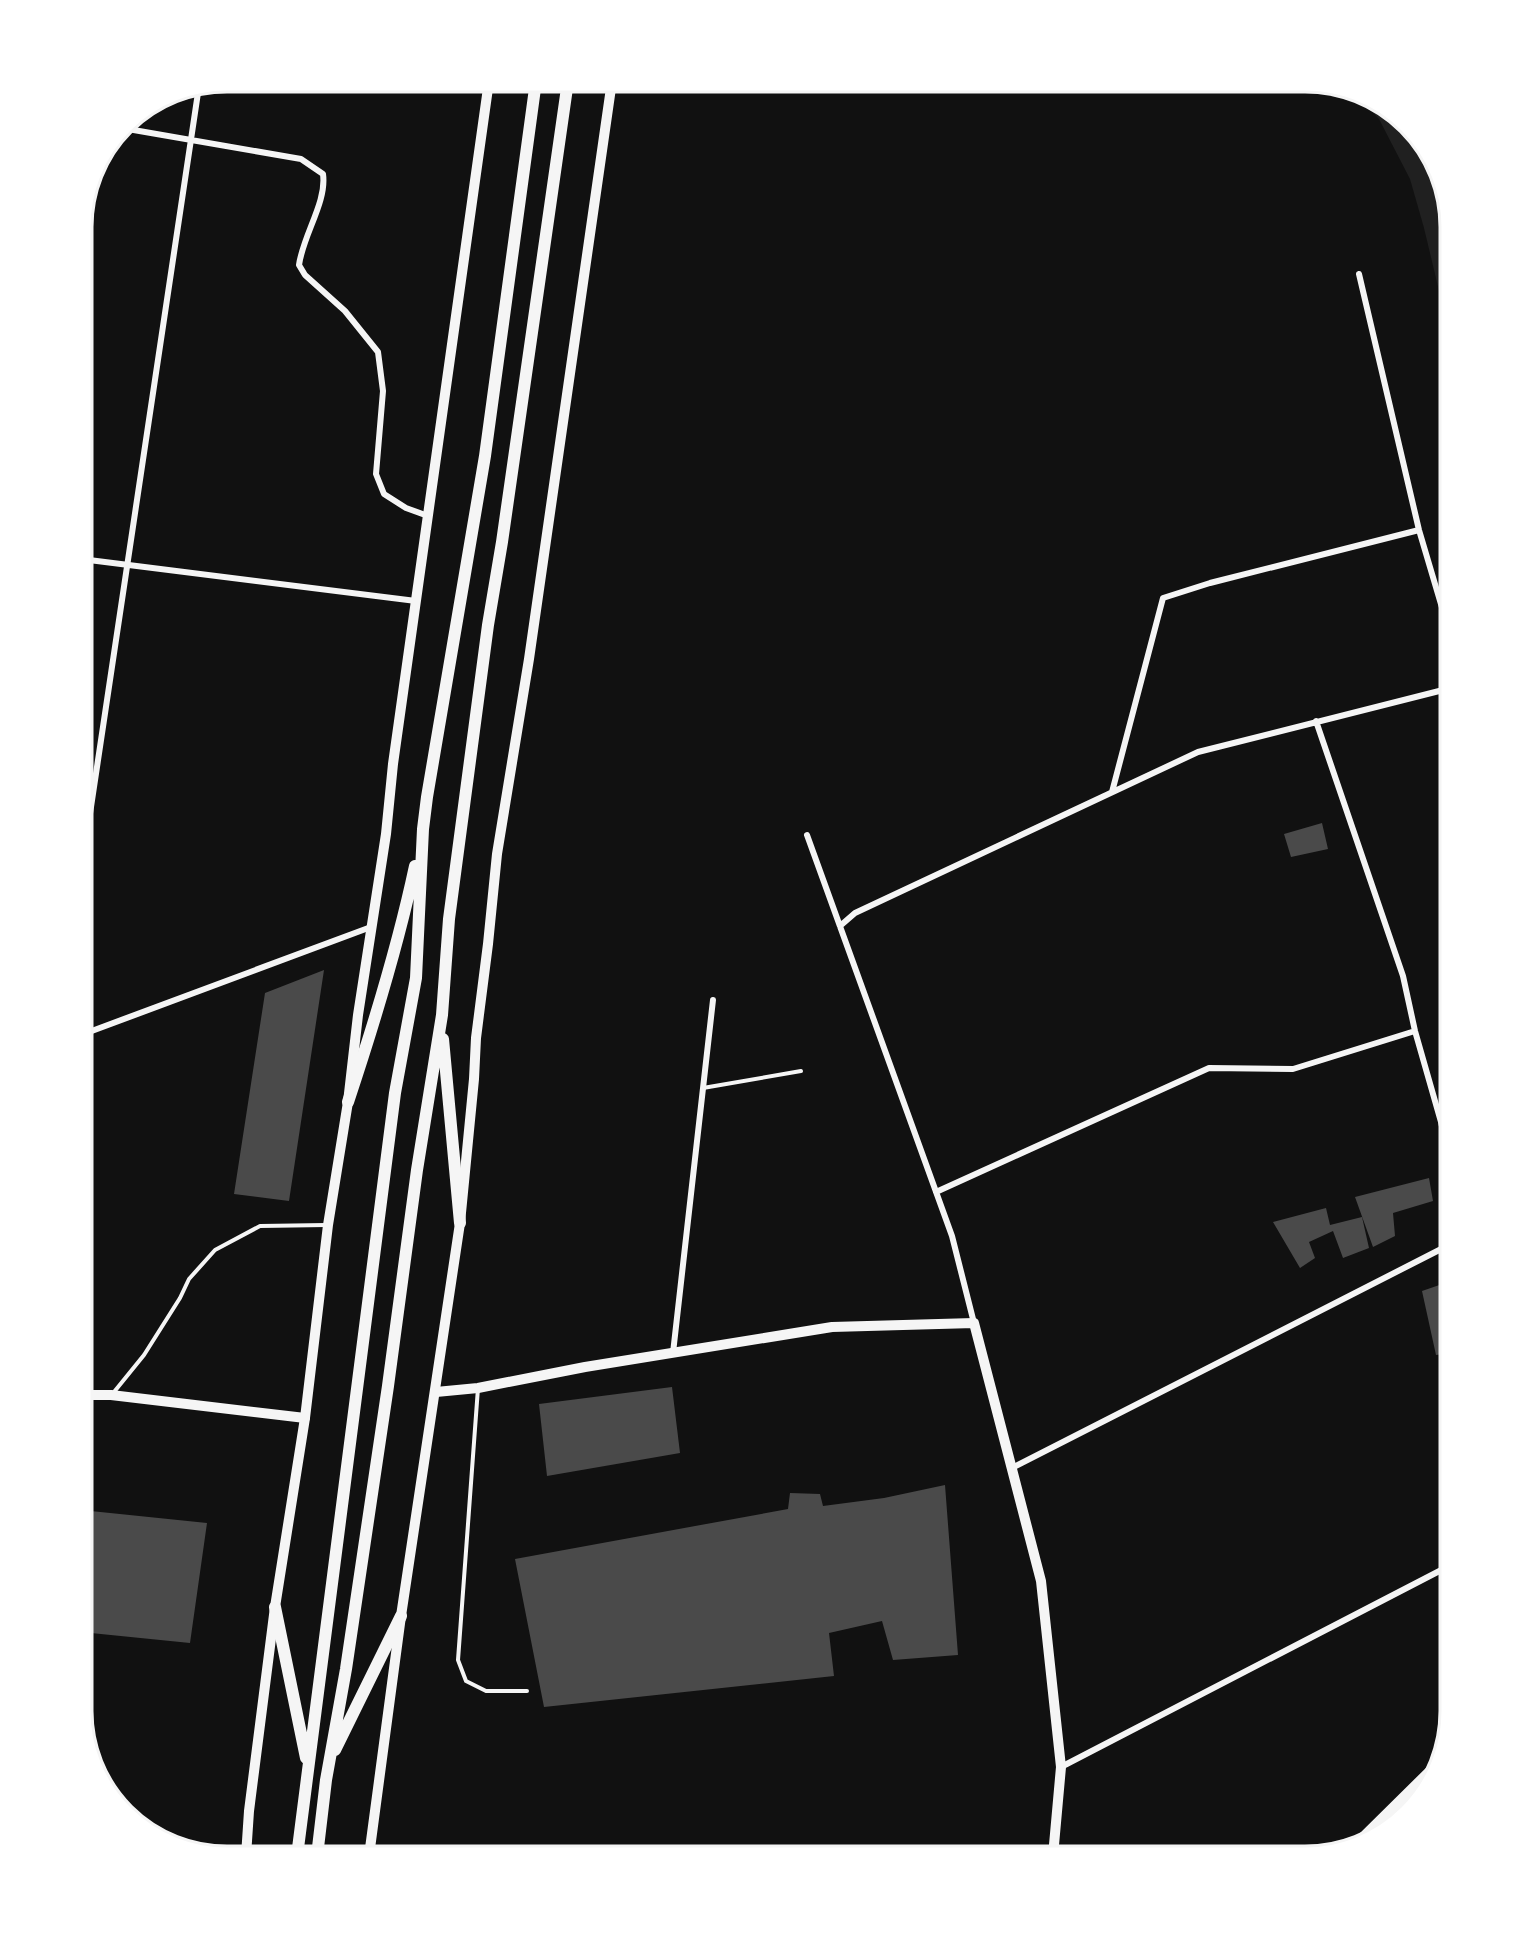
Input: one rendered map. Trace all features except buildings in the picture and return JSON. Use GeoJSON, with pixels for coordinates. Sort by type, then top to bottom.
{"type":"FeatureCollection","features":[{"type":"Feature","properties":{"kind":"main road"},"geometry":{"type":"LineString","coordinates":[[245,1846],[275,1606],[305,1418],[328,1225],[348,1102],[358,1015],[487,92]]}},
{"type":"Feature","properties":{"kind":"main road"},"geometry":{"type":"LineString","coordinates":[[348,1102],[380,1007],[404,919],[423,829],[485,456],[535,92]]}},
{"type":"Feature","properties":{"kind":"main road"},"geometry":{"type":"LineString","coordinates":[[318,1846],[326,1780],[385,1409],[417,1170],[441,1022],[450,919],[488,625],[566,92]]}},
{"type":"Feature","properties":{"kind":"main road"},"geometry":{"type":"LineString","coordinates":[[370,1846],[401,1616],[460,1223],[476,1038],[497,854],[529,658],[610,92]]}},
{"type":"Feature","properties":{"kind":"main road"},"geometry":{"type":"LineString","coordinates":[[298,1846],[395,1093],[416,978],[423,829]]}},
{"type":"Feature","properties":{"kind":"main road"},"geometry":{"type":"LineString","coordinates":[[441,1022],[460,1223]]}},
{"type":"Feature","properties":{"kind":"main road"},"geometry":{"type":"LineString","coordinates":[[436,1392],[478,1388],[832,1327],[974,1323],[1041,1581],[1061,1767],[1054,1846]]}},
{"type":"Feature","properties":{"kind":"main road"},"geometry":{"type":"LineString","coordinates":[[92,1395],[111,1395],[305,1418]]}},
{"type":"Feature","properties":{"kind":"main road"},"geometry":{"type":"LineString","coordinates":[[275,1606],[309,1769]]}},
{"type":"Feature","properties":{"kind":"main road"},"geometry":{"type":"LineString","coordinates":[[330,1760],[401,1616]]}},
{"type":"Feature","properties":{"kind":"main road"},"geometry":{"type":"LineString","coordinates":[[1373,1827],[1422,1779]]}},
{"type":"Feature","properties":{"kind":"street"},"geometry":{"type":"LineString","coordinates":[[92,800],[198,95]]}},
{"type":"Feature","properties":{"kind":"street"},"geometry":{"type":"LineString","coordinates":[[132,130],[300,159],[323,174],[324,186],[301,249],[299,265],[305,275],[345,311],[378,352],[383,391],[376,474],[384,494],[406,508],[428,516]]}},
{"type":"Feature","properties":{"kind":"street"},"geometry":{"type":"LineString","coordinates":[[1359,274],[1419,530],[1441,604]]}},
{"type":"Feature","properties":{"kind":"street"},"geometry":{"type":"LineString","coordinates":[[1112,792],[1163,598],[1210,583],[1419,530]]}},
{"type":"Feature","properties":{"kind":"street"},"geometry":{"type":"LineString","coordinates":[[92,560],[417,601]]}},
{"type":"Feature","properties":{"kind":"street"},"geometry":{"type":"LineString","coordinates":[[840,926],[855,913],[1198,752],[1441,690]]}},
{"type":"Feature","properties":{"kind":"street"},"geometry":{"type":"LineString","coordinates":[[1316,721],[1403,976],[1415,1031],[1441,1122]]}},
{"type":"Feature","properties":{"kind":"street"},"geometry":{"type":"LineString","coordinates":[[807,835],[952,1236],[974,1323]]}},
{"type":"Feature","properties":{"kind":"street"},"geometry":{"type":"LineString","coordinates":[[92,1031],[372,927]]}},
{"type":"Feature","properties":{"kind":"street"},"geometry":{"type":"LineString","coordinates":[[673,1353],[713,1000]]}},
{"type":"Feature","properties":{"kind":"street"},"geometry":{"type":"LineString","coordinates":[[936,1192],[1209,1068],[1293,1069],[1415,1031]]}},
{"type":"Feature","properties":{"kind":"street"},"geometry":{"type":"LineString","coordinates":[[1012,1468],[1441,1249]]}},
{"type":"Feature","properties":{"kind":"street"},"geometry":{"type":"LineString","coordinates":[[1061,1767],[1441,1570]]}},
{"type":"Feature","properties":{"kind":"lane"},"geometry":{"type":"LineString","coordinates":[[703,1088],[801,1071]]}},
{"type":"Feature","properties":{"kind":"lane"},"geometry":{"type":"LineString","coordinates":[[111,1395],[144,1355],[180,1298],[189,1279],[215,1250],[260,1227],[328,1225]]}},
{"type":"Feature","properties":{"kind":"lane"},"geometry":{"type":"LineString","coordinates":[[478,1388],[458,1660],[466,1681],[486,1691],[527,1691]]}},
{"type":"Feature","properties":{"kind":"shaded area"},"geometry":{"type":"Polygon","coordinates":[[[1369,108],[1388,119],[1413,144],[1427,167],[1433,183],[1438,200],[1441,226],[1441,299],[1410,179],[1379,119],[1369,108]]]}}]}
